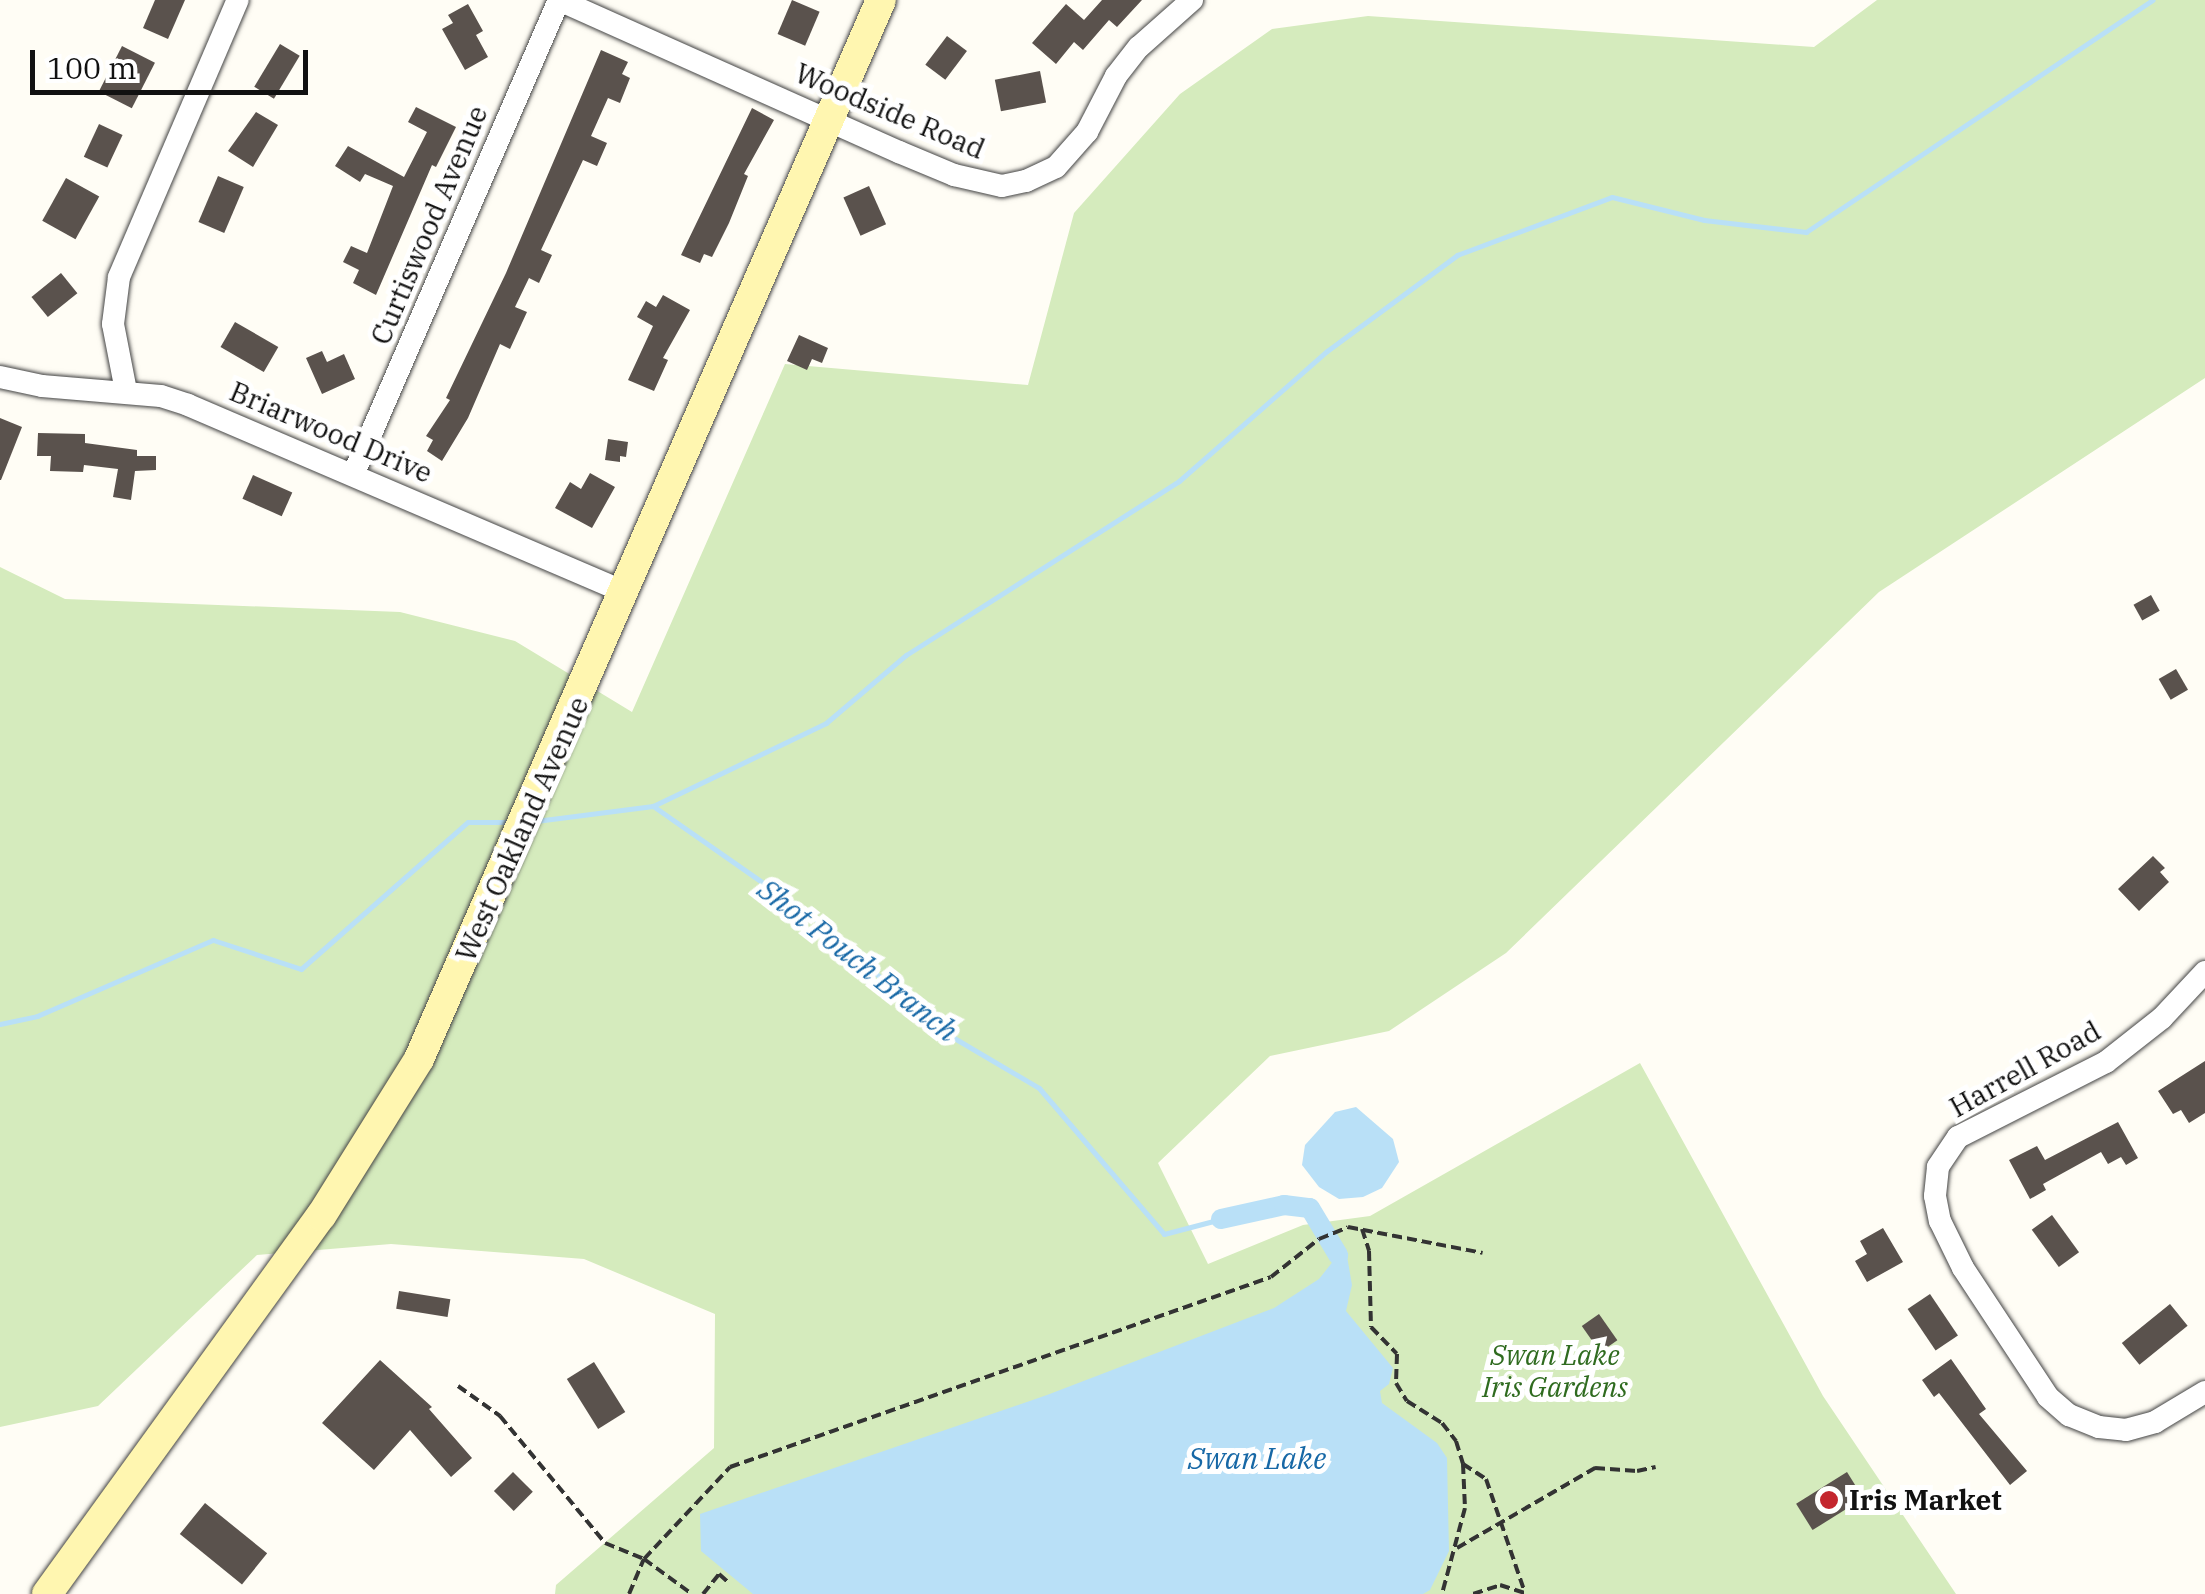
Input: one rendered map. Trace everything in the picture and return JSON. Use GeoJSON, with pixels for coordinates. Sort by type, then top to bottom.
{"type":"FeatureCollection","features":[{"type":"Feature","properties":{"kind":"street"},"geometry":{"type":"LineString","coordinates":[[126,391],[113,324],[120,277],[238,0]]}},
{"type":"Feature","properties":{"kind":"street","name":"Woodside Road"},"geometry":{"type":"LineString","coordinates":[[559,0],[968,179],[1002,186],[1026,181],[1056,167],[1077,146],[1138,47],[1192,0]]}},
{"type":"Feature","properties":{"kind":"street","name":"Curtiswood Avenue"},"geometry":{"type":"LineString","coordinates":[[354,473],[559,0]]}},
{"type":"Feature","properties":{"kind":"street","name":"West Oakland Avenue"},"geometry":{"type":"LineString","coordinates":[[47,1594],[365,1151],[420,1059],[881,0]]}},
{"type":"Feature","properties":{"kind":"street","name":"Briarwood Drive"},"geometry":{"type":"LineString","coordinates":[[0,377],[42,386],[126,391],[188,405],[625,592]]}},
{"type":"Feature","properties":{"kind":"street","name":"Harrell Road"},"geometry":{"type":"LineString","coordinates":[[2205,972],[2145,1034],[2086,1074],[1976,1126],[1950,1144],[1938,1167],[1935,1196],[1940,1222],[1963,1268],[2048,1397],[2069,1415],[2098,1427],[2126,1430],[2147,1425],[2205,1392]]}},
{"type":"Feature","properties":{"kind":"path"},"geometry":{"type":"LineString","coordinates":[[630,1594],[644,1559],[730,1467],[1271,1276],[1319,1239],[1348,1227],[1483,1253]]}},
{"type":"Feature","properties":{"kind":"path"},"geometry":{"type":"LineString","coordinates":[[1362,1227],[1369,1251],[1371,1327],[1397,1354],[1396,1383],[1402,1392],[1442,1423],[1456,1440],[1463,1464],[1465,1508],[1456,1528],[1457,1548],[1442,1594]]}},
{"type":"Feature","properties":{"kind":"path"},"geometry":{"type":"LineString","coordinates":[[458,1386],[500,1416],[605,1543],[644,1559],[692,1594]]}},
{"type":"Feature","properties":{"kind":"path"},"geometry":{"type":"LineString","coordinates":[[1463,1464],[1486,1479],[1526,1592]]}},
{"type":"Feature","properties":{"kind":"path"},"geometry":{"type":"LineString","coordinates":[[1457,1548],[1595,1468],[1637,1471],[1656,1466]]}},
{"type":"Feature","properties":{"kind":"path"},"geometry":{"type":"LineString","coordinates":[[703,1594],[719,1574],[728,1582]]}},
{"type":"Feature","properties":{"kind":"path"},"geometry":{"type":"LineString","coordinates":[[1472,1594],[1500,1585],[1526,1592]]}},
{"type":"Feature","properties":{"kind":"green space","name":"Swan Lake Iris Gardens"},"geometry":{"type":"Polygon","coordinates":[[[1877,0],[2205,0],[2205,378],[1879,592],[1506,953],[1389,1031],[1270,1056],[1158,1163],[1208,1264],[1303,1225],[1370,1216],[1640,1063],[1823,1396],[1956,1594],[555,1594],[556,1585],[714,1448],[715,1314],[584,1259],[391,1244],[257,1255],[98,1406],[0,1427],[0,567],[65,599],[400,612],[515,641],[632,712],[785,364],[1028,385],[1074,213],[1180,94],[1272,29],[1368,16],[1814,47],[1877,0]]]}},
{"type":"Feature","properties":{"kind":"water"},"geometry":{"type":"Polygon","coordinates":[[[1356,1107],[1393,1139],[1399,1162],[1382,1188],[1363,1197],[1339,1199],[1319,1187],[1302,1165],[1305,1145],[1335,1112],[1356,1107]]]}},
{"type":"Feature","properties":{"kind":"water","name":"Swan Lake"},"geometry":{"type":"Polygon","coordinates":[[[1338,1255],[1347,1256],[1352,1285],[1346,1311],[1393,1368],[1389,1384],[1380,1391],[1382,1403],[1437,1443],[1447,1458],[1449,1551],[1430,1590],[1423,1594],[753,1594],[701,1551],[700,1514],[1047,1395],[1274,1308],[1319,1279],[1338,1255]]]}},
{"type":"Feature","properties":{"kind":"building"},"geometry":{"type":"Polygon","coordinates":[[[155,0],[185,0],[168,39],[143,28],[155,0]]]}},
{"type":"Feature","properties":{"kind":"building"},"geometry":{"type":"Polygon","coordinates":[[[792,0],[820,12],[805,46],[778,34],[792,0]]]}},
{"type":"Feature","properties":{"kind":"building"},"geometry":{"type":"Polygon","coordinates":[[[1102,0],[1142,0],[1117,27],[1109,20],[1083,50],[1074,42],[1056,64],[1032,43],[1066,4],[1084,20],[1102,0]]]}},
{"type":"Feature","properties":{"kind":"building"},"geometry":{"type":"Polygon","coordinates":[[[468,4],[483,31],[476,35],[488,57],[465,70],[442,29],[453,23],[448,15],[468,4]]]}},
{"type":"Feature","properties":{"kind":"building"},"geometry":{"type":"Polygon","coordinates":[[[947,36],[967,51],[945,80],[925,65],[947,36]]]}},
{"type":"Feature","properties":{"kind":"building"},"geometry":{"type":"Polygon","coordinates":[[[280,44],[300,56],[274,99],[254,87],[280,44]]]}},
{"type":"Feature","properties":{"kind":"building"},"geometry":{"type":"Polygon","coordinates":[[[122,46],[155,63],[132,108],[99,91],[122,46]]]}},
{"type":"Feature","properties":{"kind":"building"},"geometry":{"type":"Polygon","coordinates":[[[601,50],[628,62],[622,74],[630,78],[620,103],[608,98],[591,136],[607,143],[597,166],[583,160],[541,250],[552,255],[539,283],[529,278],[515,307],[527,312],[510,349],[500,344],[468,418],[442,461],[427,451],[433,440],[426,436],[450,400],[446,398],[506,273],[601,50]]]}},
{"type":"Feature","properties":{"kind":"building"},"geometry":{"type":"Polygon","coordinates":[[[1040,71],[1046,102],[1001,111],[995,80],[1040,71]]]}},
{"type":"Feature","properties":{"kind":"building"},"geometry":{"type":"Polygon","coordinates":[[[416,107],[456,127],[436,167],[432,165],[376,295],[353,283],[359,270],[343,262],[351,246],[367,253],[393,186],[365,174],[360,182],[335,166],[348,146],[404,177],[427,132],[408,122],[416,107]]]}},
{"type":"Feature","properties":{"kind":"building"},"geometry":{"type":"Polygon","coordinates":[[[752,108],[774,120],[744,174],[748,176],[712,257],[704,254],[700,263],[681,255],[752,108]]]}},
{"type":"Feature","properties":{"kind":"building"},"geometry":{"type":"Polygon","coordinates":[[[256,112],[278,125],[253,167],[228,151],[256,112]]]}},
{"type":"Feature","properties":{"kind":"building"},"geometry":{"type":"Polygon","coordinates":[[[99,124],[123,135],[107,168],[84,157],[99,124]]]}},
{"type":"Feature","properties":{"kind":"building"},"geometry":{"type":"Polygon","coordinates":[[[218,176],[244,187],[224,233],[198,222],[218,176]]]}},
{"type":"Feature","properties":{"kind":"building"},"geometry":{"type":"Polygon","coordinates":[[[66,178],[99,196],[75,239],[42,221],[66,178]]]}},
{"type":"Feature","properties":{"kind":"building"},"geometry":{"type":"Polygon","coordinates":[[[869,186],[886,224],[861,236],[843,197],[869,186]]]}},
{"type":"Feature","properties":{"kind":"building"},"geometry":{"type":"Polygon","coordinates":[[[61,273],[77,293],[48,317],[31,297],[61,273]]]}},
{"type":"Feature","properties":{"kind":"building"},"geometry":{"type":"Polygon","coordinates":[[[663,295],[690,310],[663,358],[668,360],[654,391],[628,380],[653,326],[637,317],[646,301],[656,307],[663,295]]]}},
{"type":"Feature","properties":{"kind":"building"},"geometry":{"type":"Polygon","coordinates":[[[235,322],[278,347],[264,372],[220,347],[235,322]]]}},
{"type":"Feature","properties":{"kind":"building"},"geometry":{"type":"Polygon","coordinates":[[[799,335],[828,348],[822,363],[812,359],[807,370],[787,361],[799,335]]]}},
{"type":"Feature","properties":{"kind":"building"},"geometry":{"type":"Polygon","coordinates":[[[322,351],[327,362],[344,354],[355,379],[322,394],[306,358],[322,351]]]}},
{"type":"Feature","properties":{"kind":"building"},"geometry":{"type":"Polygon","coordinates":[[[0,418],[22,427],[1,480],[0,480],[0,418]]]}},
{"type":"Feature","properties":{"kind":"building"},"geometry":{"type":"Polygon","coordinates":[[[38,433],[85,434],[85,443],[137,450],[137,456],[156,456],[156,470],[135,471],[131,500],[113,497],[118,469],[84,465],[83,472],[50,471],[51,456],[37,456],[38,433]]]}},
{"type":"Feature","properties":{"kind":"building"},"geometry":{"type":"Polygon","coordinates":[[[608,439],[628,442],[626,457],[620,456],[620,462],[605,460],[608,439]]]}},
{"type":"Feature","properties":{"kind":"building"},"geometry":{"type":"Polygon","coordinates":[[[590,473],[615,487],[592,528],[555,508],[570,482],[581,489],[590,473]]]}},
{"type":"Feature","properties":{"kind":"building"},"geometry":{"type":"Polygon","coordinates":[[[253,475],[292,492],[282,516],[242,499],[253,475]]]}},
{"type":"Feature","properties":{"kind":"building"},"geometry":{"type":"Polygon","coordinates":[[[2151,595],[2160,611],[2142,620],[2134,605],[2151,595]]]}},
{"type":"Feature","properties":{"kind":"building"},"geometry":{"type":"Polygon","coordinates":[[[2176,669],[2188,690],[2171,700],[2159,679],[2176,669]]]}},
{"type":"Feature","properties":{"kind":"building"},"geometry":{"type":"Polygon","coordinates":[[[2153,856],[2165,868],[2160,872],[2169,882],[2139,911],[2118,889],[2153,856]]]}},
{"type":"Feature","properties":{"kind":"building"},"geometry":{"type":"Polygon","coordinates":[[[2205,1061],[2205,1113],[2189,1123],[2181,1110],[2173,1114],[2158,1091],[2205,1061]]]}},
{"type":"Feature","properties":{"kind":"building"},"geometry":{"type":"Polygon","coordinates":[[[2118,1122],[2138,1158],[2126,1165],[2121,1157],[2108,1164],[2101,1152],[2043,1184],[2046,1190],[2030,1199],[2009,1160],[2037,1146],[2045,1160],[2118,1122]]]}},
{"type":"Feature","properties":{"kind":"building"},"geometry":{"type":"Polygon","coordinates":[[[2052,1215],[2079,1252],[2059,1267],[2032,1230],[2052,1215]]]}},
{"type":"Feature","properties":{"kind":"building"},"geometry":{"type":"Polygon","coordinates":[[[1883,1228],[1903,1262],[1867,1282],[1855,1261],[1867,1254],[1860,1241],[1883,1228]]]}},
{"type":"Feature","properties":{"kind":"building"},"geometry":{"type":"Polygon","coordinates":[[[399,1291],[450,1299],[448,1317],[396,1309],[399,1291]]]}},
{"type":"Feature","properties":{"kind":"building"},"geometry":{"type":"Polygon","coordinates":[[[1930,1294],[1958,1335],[1936,1351],[1908,1309],[1930,1294]]]}},
{"type":"Feature","properties":{"kind":"building"},"geometry":{"type":"Polygon","coordinates":[[[2170,1304],[2188,1326],[2139,1365],[2122,1343],[2170,1304]]]}},
{"type":"Feature","properties":{"kind":"building"},"geometry":{"type":"Polygon","coordinates":[[[1599,1314],[1617,1340],[1600,1352],[1582,1326],[1599,1314]]]}},
{"type":"Feature","properties":{"kind":"building"},"geometry":{"type":"Polygon","coordinates":[[[1951,1359],[1986,1409],[1979,1414],[2027,1471],[2010,1485],[1939,1393],[1934,1397],[1922,1380],[1951,1359]]]}},
{"type":"Feature","properties":{"kind":"building"},"geometry":{"type":"Polygon","coordinates":[[[380,1360],[432,1407],[429,1409],[472,1458],[451,1477],[410,1430],[374,1470],[322,1423],[380,1360]]]}},
{"type":"Feature","properties":{"kind":"building"},"geometry":{"type":"Polygon","coordinates":[[[594,1362],[625,1412],[598,1429],[567,1379],[594,1362]]]}},
{"type":"Feature","properties":{"kind":"building"},"geometry":{"type":"Polygon","coordinates":[[[513,1472],[533,1492],[514,1511],[494,1491],[513,1472]]]}},
{"type":"Feature","properties":{"kind":"building","name":"Iris Market"},"geometry":{"type":"Polygon","coordinates":[[[1847,1472],[1863,1498],[1813,1530],[1796,1504],[1847,1472]]]}},
{"type":"Feature","properties":{"kind":"building"},"geometry":{"type":"Polygon","coordinates":[[[205,1503],[267,1553],[242,1584],[180,1534],[205,1503]]]}},
{"type":"Feature","properties":{"kind":"waterway"},"geometry":{"type":"LineString","coordinates":[[536,821],[653,806],[826,723],[906,655],[1179,481],[1327,351],[1457,255],[1612,197],[1704,220],[1806,232],[2152,0]]}},
{"type":"Feature","properties":{"kind":"waterway","name":"Shot Pouch Branch"},"geometry":{"type":"LineString","coordinates":[[653,806],[821,923],[932,1025],[1039,1088],[1164,1234],[1221,1219]]}},
{"type":"Feature","properties":{"kind":"waterway"},"geometry":{"type":"LineString","coordinates":[[0,1024],[37,1016],[213,940],[301,969],[468,822],[510,822]]}},
{"type":"Feature","properties":{"kind":"waterway","name":"Shot Pouch Branch"},"geometry":{"type":"LineString","coordinates":[[1221,1219],[1284,1205],[1310,1208],[1338,1255]]}},
{"type":"Feature","properties":{"kind":"place","name":"Iris Market"},"geometry":{"type":"Point","coordinates":[1829,1500]}}]}
